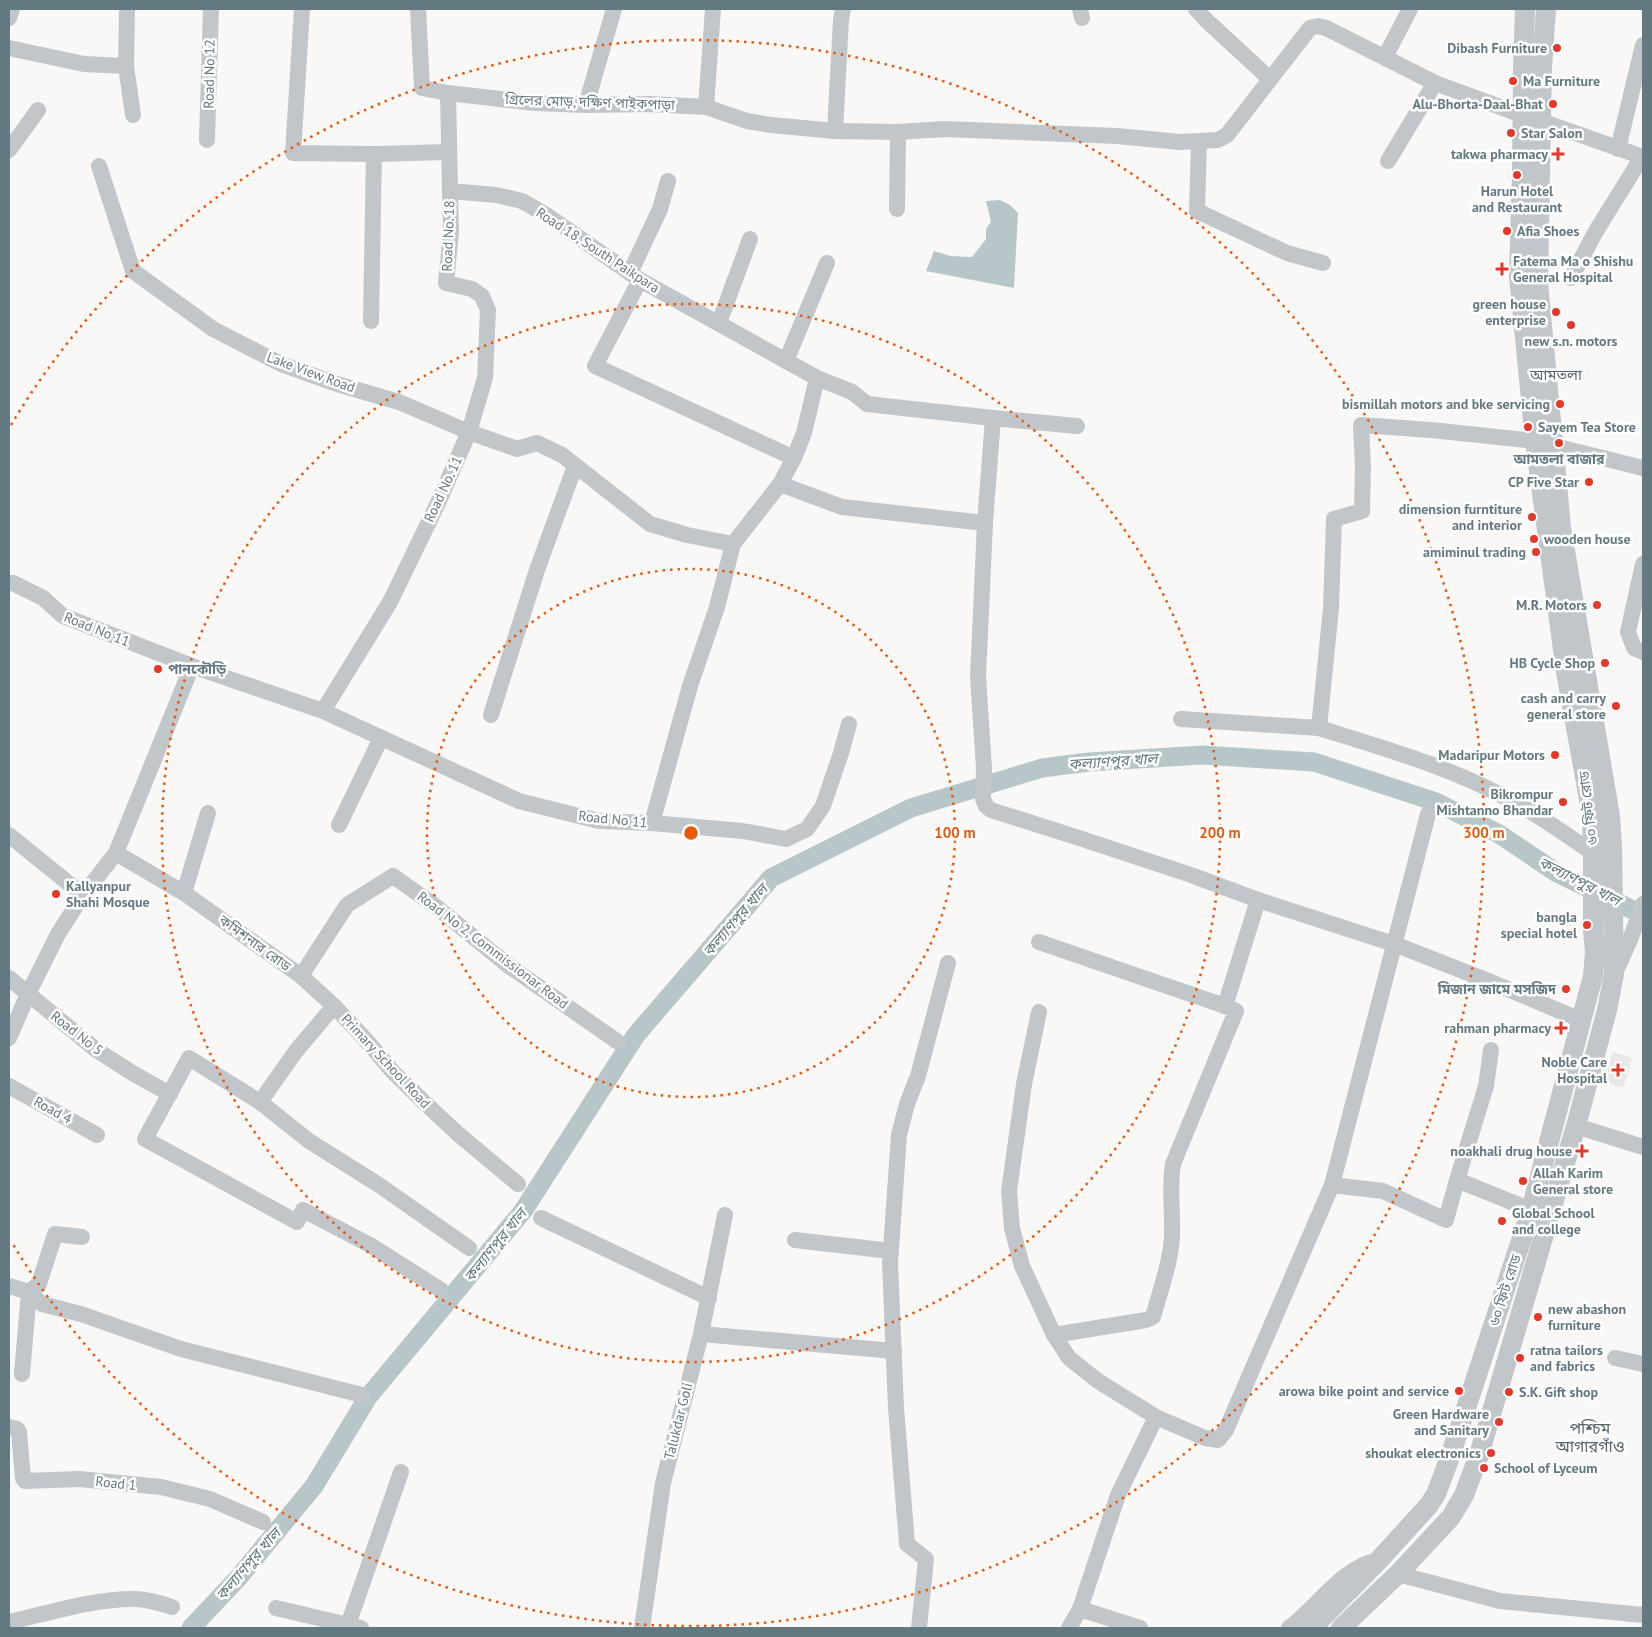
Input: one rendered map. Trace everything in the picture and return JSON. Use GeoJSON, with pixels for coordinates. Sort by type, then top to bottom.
{"type":"FeatureCollection","features":[{"type":"Feature","properties":{"kind":"street"},"geometry":{"type":"LineString","coordinates":[[9,18],[12,9]]}},
{"type":"Feature","properties":{"kind":"street"},"geometry":{"type":"LineString","coordinates":[[127,9],[126,66],[133,116]]}},
{"type":"Feature","properties":{"kind":"street","name":"Road No 12"},"geometry":{"type":"LineString","coordinates":[[207,140],[211,9]]}},
{"type":"Feature","properties":{"kind":"street"},"geometry":{"type":"LineString","coordinates":[[302,9],[293,153],[374,154],[449,152]]}},
{"type":"Feature","properties":{"kind":"street","name":"গ্রিলের মোড়, দক্ষিণ পাইকপাড়া"},"geometry":{"type":"LineString","coordinates":[[418,9],[422,88],[448,93],[535,103],[586,105],[650,104],[706,107],[747,121],[770,126],[836,131],[898,132],[945,129],[1116,136],[1180,142],[1218,140],[1227,134],[1310,28],[1318,26],[1326,28],[1435,83],[1643,157]]}},
{"type":"Feature","properties":{"kind":"street"},"geometry":{"type":"LineString","coordinates":[[586,105],[614,9]]}},
{"type":"Feature","properties":{"kind":"street"},"geometry":{"type":"LineString","coordinates":[[706,107],[712,9]]}},
{"type":"Feature","properties":{"kind":"street"},"geometry":{"type":"LineString","coordinates":[[836,131],[843,9]]}},
{"type":"Feature","properties":{"kind":"street"},"geometry":{"type":"LineString","coordinates":[[1196,9],[1204,19],[1270,79]]}},
{"type":"Feature","properties":{"kind":"street"},"geometry":{"type":"LineString","coordinates":[[1385,57],[1410,9]]}},
{"type":"Feature","properties":{"kind":"street","name":"৬০ ফিট রোড"},"geometry":{"type":"LineString","coordinates":[[1341,1628],[1398,1574],[1451,1517],[1464,1495],[1479,1455],[1576,1126],[1607,1010],[1614,974],[1612,928],[1566,672],[1544,436],[1519,276],[1532,118],[1532,67],[1525,9]]}},
{"type":"Feature","properties":{"kind":"street","name":"৬০ ফিট রোড"},"geometry":{"type":"LineString","coordinates":[[1532,67],[1546,9]]}},
{"type":"Feature","properties":{"kind":"street"},"geometry":{"type":"LineString","coordinates":[[1618,149],[1643,45]]}},
{"type":"Feature","properties":{"kind":"street"},"geometry":{"type":"LineString","coordinates":[[9,48],[84,64],[126,66]]}},
{"type":"Feature","properties":{"kind":"street"},"geometry":{"type":"LineString","coordinates":[[1388,162],[1435,83]]}},
{"type":"Feature","properties":{"kind":"street"},"geometry":{"type":"LineString","coordinates":[[448,93],[450,191]]}},
{"type":"Feature","properties":{"kind":"street"},"geometry":{"type":"LineString","coordinates":[[9,150],[38,110]]}},
{"type":"Feature","properties":{"kind":"street"},"geometry":{"type":"LineString","coordinates":[[896,209],[898,132]]}},
{"type":"Feature","properties":{"kind":"street"},"geometry":{"type":"LineString","coordinates":[[1199,141],[1197,211],[1287,253],[1323,263]]}},
{"type":"Feature","properties":{"kind":"street"},"geometry":{"type":"LineString","coordinates":[[371,321],[374,154]]}},
{"type":"Feature","properties":{"kind":"street"},"geometry":{"type":"LineString","coordinates":[[1571,278],[1596,231],[1643,157]]}},
{"type":"Feature","properties":{"kind":"street","name":"Lake View Road"},"geometry":{"type":"LineString","coordinates":[[99,166],[133,271],[213,329],[281,364],[337,384],[399,402],[469,432],[517,449],[537,443],[562,455],[650,524],[687,535],[733,544]]}},
{"type":"Feature","properties":{"kind":"street"},"geometry":{"type":"LineString","coordinates":[[668,181],[660,209],[635,276],[595,366],[794,458]]}},
{"type":"Feature","properties":{"kind":"street","name":"Road 18, South Paikpara"},"geometry":{"type":"LineString","coordinates":[[450,191],[496,195],[522,201],[548,216],[635,276],[817,378],[852,392],[867,404],[1078,426]]}},
{"type":"Feature","properties":{"kind":"street","name":"Road No. 18"},"geometry":{"type":"LineString","coordinates":[[450,191],[451,232],[446,283],[472,289],[482,296],[488,310],[484,378],[469,432]]}},
{"type":"Feature","properties":{"kind":"street"},"geometry":{"type":"LineString","coordinates":[[719,323],[750,239]]}},
{"type":"Feature","properties":{"kind":"street"},"geometry":{"type":"LineString","coordinates":[[786,361],[827,263]]}},
{"type":"Feature","properties":{"kind":"street"},"geometry":{"type":"LineString","coordinates":[[652,823],[690,686],[717,607],[733,544],[780,484],[794,458],[804,433],[817,378]]}},
{"type":"Feature","properties":{"kind":"street"},"geometry":{"type":"LineString","coordinates":[[993,418],[985,523],[978,677],[984,768],[983,799],[986,806],[991,810],[1394,944],[1581,1020]]}},
{"type":"Feature","properties":{"kind":"street"},"geometry":{"type":"LineString","coordinates":[[1319,728],[1331,608],[1334,519],[1362,511],[1363,466],[1361,425],[1544,436],[1643,468]]}},
{"type":"Feature","properties":{"kind":"street","name":"Road No. 11"},"geometry":{"type":"LineString","coordinates":[[323,712],[390,602],[438,503],[469,432]]}},
{"type":"Feature","properties":{"kind":"street"},"geometry":{"type":"LineString","coordinates":[[491,715],[537,570],[575,466]]}},
{"type":"Feature","properties":{"kind":"street"},"geometry":{"type":"LineString","coordinates":[[780,484],[842,507],[985,523]]}},
{"type":"Feature","properties":{"kind":"street"},"geometry":{"type":"LineString","coordinates":[[1643,564],[1628,632],[1634,648],[1643,652]]}},
{"type":"Feature","properties":{"kind":"street","name":"Road No 11"},"geometry":{"type":"LineString","coordinates":[[9,583],[13,583],[43,598],[62,616],[192,666],[323,712],[519,801],[599,821],[652,823],[743,831],[786,838],[807,829],[823,806],[842,754],[849,724]]}},
{"type":"Feature","properties":{"kind":"street"},"geometry":{"type":"LineString","coordinates":[[9,1038],[28,994],[58,934],[83,895],[116,854],[192,666]]}},
{"type":"Feature","properties":{"kind":"street"},"geometry":{"type":"LineString","coordinates":[[1181,719],[1319,728],[1401,753],[1480,784],[1520,805],[1600,864]]}},
{"type":"Feature","properties":{"kind":"street"},"geometry":{"type":"LineString","coordinates":[[340,825],[380,738]]}},
{"type":"Feature","properties":{"kind":"street"},"geometry":{"type":"LineString","coordinates":[[184,893],[208,813]]}},
{"type":"Feature","properties":{"kind":"street"},"geometry":{"type":"LineString","coordinates":[[1039,1012],[1024,1084],[1009,1191],[1012,1228],[1022,1266],[1054,1335],[1069,1358],[1098,1381],[1156,1417],[1205,1438],[1218,1440],[1226,1430],[1332,1185],[1428,814]]}},
{"type":"Feature","properties":{"kind":"street"},"geometry":{"type":"LineString","coordinates":[[9,835],[83,895]]}},
{"type":"Feature","properties":{"kind":"street","name":"কমিশনার রোড"},"geometry":{"type":"LineString","coordinates":[[116,854],[184,893],[301,976],[347,905],[393,876]]}},
{"type":"Feature","properties":{"kind":"street","name":"৬০ ফিট রোড"},"geometry":{"type":"LineString","coordinates":[[1312,1628],[1379,1560],[1429,1505],[1436,1494],[1449,1460],[1531,1210],[1594,970],[1592,930],[1600,864]]}},
{"type":"Feature","properties":{"kind":"street","name":"Road No 2, Commissionar Road"},"geometry":{"type":"LineString","coordinates":[[393,876],[434,905],[508,966],[618,1042]]}},
{"type":"Feature","properties":{"kind":"street"},"geometry":{"type":"LineString","coordinates":[[1225,1006],[1258,900]]}},
{"type":"Feature","properties":{"kind":"street"},"geometry":{"type":"LineString","coordinates":[[1614,974],[1643,904]]}},
{"type":"Feature","properties":{"kind":"street"},"geometry":{"type":"LineString","coordinates":[[1039,942],[1236,1011],[1173,1164],[1170,1182],[1172,1238],[1163,1285],[1153,1317],[1146,1320],[1054,1335]]}},
{"type":"Feature","properties":{"kind":"street"},"geometry":{"type":"LineString","coordinates":[[919,1628],[926,1558],[907,1544],[896,1408],[890,1251],[899,1135],[918,1076],[948,963]]}},
{"type":"Feature","properties":{"kind":"street","name":"Primary School Road"},"geometry":{"type":"LineString","coordinates":[[301,976],[334,1006],[393,1072],[456,1133],[518,1184]]}},
{"type":"Feature","properties":{"kind":"street","name":"Road No 5"},"geometry":{"type":"LineString","coordinates":[[9,978],[95,1049],[170,1094]]}},
{"type":"Feature","properties":{"kind":"street"},"geometry":{"type":"LineString","coordinates":[[260,1102],[296,1051],[334,1006]]}},
{"type":"Feature","properties":{"kind":"street"},"geometry":{"type":"LineString","coordinates":[[1332,1185],[1383,1191],[1446,1220],[1486,1086],[1491,1050]]}},
{"type":"Feature","properties":{"kind":"street"},"geometry":{"type":"LineString","coordinates":[[441,1290],[370,1245],[303,1210],[297,1222],[145,1139],[189,1058],[260,1102],[309,1141],[379,1185],[470,1248]]}},
{"type":"Feature","properties":{"kind":"street","name":"Road 4"},"geometry":{"type":"LineString","coordinates":[[9,1086],[97,1135]]}},
{"type":"Feature","properties":{"kind":"street"},"geometry":{"type":"LineString","coordinates":[[1576,1126],[1643,1147]]}},
{"type":"Feature","properties":{"kind":"street"},"geometry":{"type":"LineString","coordinates":[[1457,1180],[1531,1210]]}},
{"type":"Feature","properties":{"kind":"street","name":"Talukdar Goli"},"geometry":{"type":"LineString","coordinates":[[642,1628],[662,1483],[701,1334],[725,1215]]}},
{"type":"Feature","properties":{"kind":"street"},"geometry":{"type":"LineString","coordinates":[[541,1218],[709,1298]]}},
{"type":"Feature","properties":{"kind":"street"},"geometry":{"type":"LineString","coordinates":[[22,1374],[29,1292],[38,1284],[55,1234],[82,1237]]}},
{"type":"Feature","properties":{"kind":"street"},"geometry":{"type":"LineString","coordinates":[[795,1240],[890,1251]]}},
{"type":"Feature","properties":{"kind":"street"},"geometry":{"type":"LineString","coordinates":[[9,1286],[29,1292],[42,1304],[81,1314],[181,1349],[362,1395]]}},
{"type":"Feature","properties":{"kind":"street"},"geometry":{"type":"LineString","coordinates":[[701,1334],[894,1351]]}},
{"type":"Feature","properties":{"kind":"street"},"geometry":{"type":"LineString","coordinates":[[1615,1358],[1643,1364]]}},
{"type":"Feature","properties":{"kind":"street"},"geometry":{"type":"LineString","coordinates":[[1069,1628],[1080,1610],[1118,1495],[1156,1417]]}},
{"type":"Feature","properties":{"kind":"street","name":"Road 1"},"geometry":{"type":"LineString","coordinates":[[9,1427],[16,1428],[19,1432],[23,1478],[25,1481],[79,1479],[161,1487],[210,1500],[263,1522]]}},
{"type":"Feature","properties":{"kind":"street"},"geometry":{"type":"LineString","coordinates":[[276,1608],[354,1627],[401,1472]]}},
{"type":"Feature","properties":{"kind":"street"},"geometry":{"type":"LineString","coordinates":[[1289,1628],[1348,1575],[1363,1564],[1379,1560],[1398,1574],[1500,1601],[1643,1615]]}},
{"type":"Feature","properties":{"kind":"street"},"geometry":{"type":"LineString","coordinates":[[9,1622],[113,1600],[136,1599],[157,1602],[172,1607]]}},
{"type":"Feature","properties":{"kind":"street"},"geometry":{"type":"LineString","coordinates":[[1080,1610],[1140,1628]]}},
{"type":"Feature","properties":{"kind":"shaded area"},"geometry":{"type":"Polygon","coordinates":[[[1000,200],[1010,205],[1018,213],[1014,288],[926,271],[934,251],[950,256],[972,257],[986,239],[986,229],[991,222],[986,201],[1000,200]]]}},
{"type":"Feature","properties":{"kind":"shaded area","name":"Noble Care Hospital"},"geometry":{"type":"Polygon","coordinates":[[[1613,1052],[1632,1058],[1623,1088],[1604,1082],[1613,1052]]]}},
{"type":"Feature","properties":{"kind":"waterway","name":"কল্যাণপুর খাল"},"geometry":{"type":"LineString","coordinates":[[191,1628],[239,1577],[314,1486],[368,1397],[523,1211],[636,1035],[771,878],[911,808],[1042,768],[1089,762],[1202,755],[1314,762],[1436,802],[1499,834],[1557,873],[1643,913]]}},
{"type":"Feature","properties":{"kind":"place","name":"Dibash Furniture"},"geometry":{"type":"Point","coordinates":[1557,48]}},
{"type":"Feature","properties":{"kind":"place","name":"Ma Furniture"},"geometry":{"type":"Point","coordinates":[1513,81]}},
{"type":"Feature","properties":{"kind":"place","name":"Alu-Bhorta-Daal-Bhat"},"geometry":{"type":"Point","coordinates":[1553,104]}},
{"type":"Feature","properties":{"kind":"place","name":"Star Salon"},"geometry":{"type":"Point","coordinates":[1511,133]}},
{"type":"Feature","properties":{"kind":"place","name":"takwa pharmacy"},"geometry":{"type":"Point","coordinates":[1558,154]}},
{"type":"Feature","properties":{"kind":"place","name":"Harun Hotel and Restaurant"},"geometry":{"type":"Point","coordinates":[1517,175]}},
{"type":"Feature","properties":{"kind":"place","name":"Afia Shoes"},"geometry":{"type":"Point","coordinates":[1507,231]}},
{"type":"Feature","properties":{"kind":"place","name":"Fatema Ma o Shishu General Hospital"},"geometry":{"type":"Point","coordinates":[1502,269]}},
{"type":"Feature","properties":{"kind":"place","name":"green house enterprise"},"geometry":{"type":"Point","coordinates":[1556,312]}},
{"type":"Feature","properties":{"kind":"place","name":"new s.n. motors"},"geometry":{"type":"Point","coordinates":[1571,325]}},
{"type":"Feature","properties":{"kind":"place","name":"bismillah motors and bke servicing"},"geometry":{"type":"Point","coordinates":[1560,404]}},
{"type":"Feature","properties":{"kind":"place","name":"Sayem Tea Store"},"geometry":{"type":"Point","coordinates":[1528,427]}},
{"type":"Feature","properties":{"kind":"place","name":"আমতলা বাজার"},"geometry":{"type":"Point","coordinates":[1559,443]}},
{"type":"Feature","properties":{"kind":"place","name":"CP Five Star"},"geometry":{"type":"Point","coordinates":[1589,482]}},
{"type":"Feature","properties":{"kind":"place","name":"dimension furntiture and interior"},"geometry":{"type":"Point","coordinates":[1532,517]}},
{"type":"Feature","properties":{"kind":"place","name":"wooden house"},"geometry":{"type":"Point","coordinates":[1534,539]}},
{"type":"Feature","properties":{"kind":"place","name":"amiminul trading"},"geometry":{"type":"Point","coordinates":[1536,552]}},
{"type":"Feature","properties":{"kind":"place","name":"M.R. Motors"},"geometry":{"type":"Point","coordinates":[1597,605]}},
{"type":"Feature","properties":{"kind":"place","name":"HB Cycle Shop"},"geometry":{"type":"Point","coordinates":[1605,663]}},
{"type":"Feature","properties":{"kind":"place","name":"পানকৌড়ি"},"geometry":{"type":"Point","coordinates":[158,669]}},
{"type":"Feature","properties":{"kind":"place","name":"cash and carry general store"},"geometry":{"type":"Point","coordinates":[1616,706]}},
{"type":"Feature","properties":{"kind":"place","name":"Madaripur Motors"},"geometry":{"type":"Point","coordinates":[1555,755]}},
{"type":"Feature","properties":{"kind":"place","name":"Bikrompur Mishtanno Bhandar"},"geometry":{"type":"Point","coordinates":[1563,802]}},
{"type":"Feature","properties":{"kind":"place","name":"Kallyanpur Shahi Mosque"},"geometry":{"type":"Point","coordinates":[56,894]}},
{"type":"Feature","properties":{"kind":"place","name":"bangla special hotel"},"geometry":{"type":"Point","coordinates":[1587,925]}},
{"type":"Feature","properties":{"kind":"place","name":"মিজান জামে মসজিদ"},"geometry":{"type":"Point","coordinates":[1566,989]}},
{"type":"Feature","properties":{"kind":"place","name":"rahman pharmacy"},"geometry":{"type":"Point","coordinates":[1561,1028]}},
{"type":"Feature","properties":{"kind":"place","name":"Noble Care Hospital"},"geometry":{"type":"Point","coordinates":[1618,1070]}},
{"type":"Feature","properties":{"kind":"place","name":"noakhali drug house"},"geometry":{"type":"Point","coordinates":[1582,1151]}},
{"type":"Feature","properties":{"kind":"place","name":"Allah Karim General store"},"geometry":{"type":"Point","coordinates":[1523,1181]}},
{"type":"Feature","properties":{"kind":"place","name":"Global School and college"},"geometry":{"type":"Point","coordinates":[1502,1221]}},
{"type":"Feature","properties":{"kind":"place","name":"new abashon furniture"},"geometry":{"type":"Point","coordinates":[1538,1317]}},
{"type":"Feature","properties":{"kind":"place","name":"ratna tailors and fabrics"},"geometry":{"type":"Point","coordinates":[1520,1358]}},
{"type":"Feature","properties":{"kind":"place","name":"arowa bike point and service"},"geometry":{"type":"Point","coordinates":[1459,1391]}},
{"type":"Feature","properties":{"kind":"place","name":"S.K. Gift shop"},"geometry":{"type":"Point","coordinates":[1509,1392]}},
{"type":"Feature","properties":{"kind":"place","name":"Green Hardware and Sanitary"},"geometry":{"type":"Point","coordinates":[1499,1422]}},
{"type":"Feature","properties":{"kind":"place","name":"shoukat electronics"},"geometry":{"type":"Point","coordinates":[1491,1453]}},
{"type":"Feature","properties":{"kind":"place","name":"School of Lyceum"},"geometry":{"type":"Point","coordinates":[1484,1468]}},
{"type":"Feature","properties":{"kind":"district","name":"আমতলা"},"geometry":{"type":"Point","coordinates":[1556,374]}},
{"type":"Feature","properties":{"kind":"district","name":"পশ্চিম আগারগাঁও"},"geometry":{"type":"Point","coordinates":[1590,1437]}}]}
